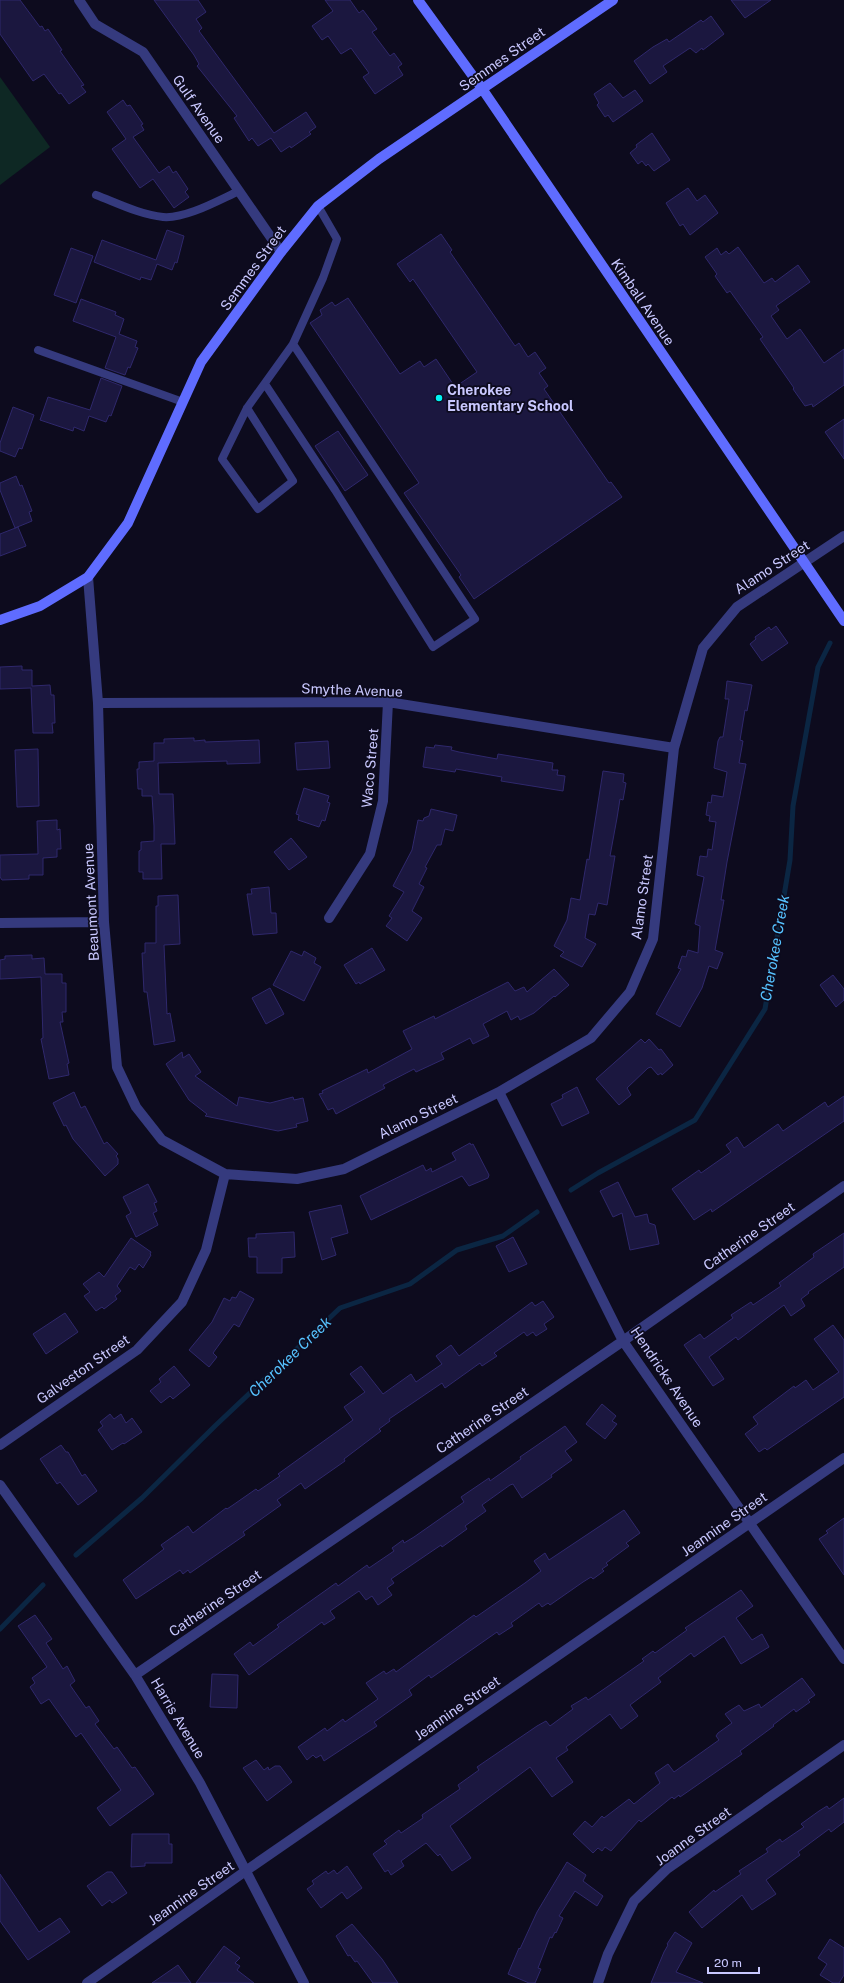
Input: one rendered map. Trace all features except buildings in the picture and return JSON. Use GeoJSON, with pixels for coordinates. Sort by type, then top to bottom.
{"type":"FeatureCollection","features":[{"type":"Feature","properties":{"kind":"main road","name":"Kimball Avenue"},"geometry":{"type":"LineString","coordinates":[[418,0],[483,90],[844,621]]}},
{"type":"Feature","properties":{"kind":"main road","name":"Semmes Street"},"geometry":{"type":"LineString","coordinates":[[0,620],[40,606],[88,577],[128,523],[201,362],[280,252],[318,206],[379,159],[483,90],[613,0]]}},
{"type":"Feature","properties":{"kind":"street","name":"Gulf Avenue"},"geometry":{"type":"LineString","coordinates":[[80,0],[95,24],[143,52],[280,252]]}},
{"type":"Feature","properties":{"kind":"street","name":"Alamo Street"},"geometry":{"type":"LineString","coordinates":[[226,1174],[297,1179],[344,1169],[499,1092],[591,1038],[630,992],[653,939],[674,748],[703,648],[737,606],[804,564],[844,536]]}},
{"type":"Feature","properties":{"kind":"street","name":"Beaumont Avenue"},"geometry":{"type":"LineString","coordinates":[[88,577],[98,702],[104,922],[117,1067],[136,1108],[162,1140],[226,1174]]}},
{"type":"Feature","properties":{"kind":"street","name":"Smythe Avenue"},"geometry":{"type":"LineString","coordinates":[[98,702],[388,702],[674,748]]}},
{"type":"Feature","properties":{"kind":"street","name":"Waco Street"},"geometry":{"type":"LineString","coordinates":[[329,918],[370,854],[383,801],[388,702]]}},
{"type":"Feature","properties":{"kind":"street"},"geometry":{"type":"LineString","coordinates":[[0,923],[104,922]]}},
{"type":"Feature","properties":{"kind":"street","name":"Hendricks Avenue"},"geometry":{"type":"LineString","coordinates":[[499,1092],[623,1341],[751,1523],[844,1659]]}},
{"type":"Feature","properties":{"kind":"street","name":"Galveston Street"},"geometry":{"type":"LineString","coordinates":[[0,1445],[137,1350],[182,1302],[206,1250],[226,1174]]}},
{"type":"Feature","properties":{"kind":"street","name":"Catherine Street"},"geometry":{"type":"LineString","coordinates":[[135,1675],[623,1341],[844,1186]]}},
{"type":"Feature","properties":{"kind":"street","name":"Jeannine Street"},"geometry":{"type":"LineString","coordinates":[[87,1983],[247,1870],[844,1458]]}},
{"type":"Feature","properties":{"kind":"street","name":"Harris Avenue"},"geometry":{"type":"LineString","coordinates":[[0,1485],[135,1675],[200,1782],[247,1870],[304,1983]]}},
{"type":"Feature","properties":{"kind":"street","name":"Joanne Street"},"geometry":{"type":"LineString","coordinates":[[598,1983],[608,1954],[634,1902],[667,1869],[844,1745]]}},
{"type":"Feature","properties":{"kind":"lane"},"geometry":{"type":"LineString","coordinates":[[96,195],[149,214],[165,217],[180,215],[206,206],[239,191]]}},
{"type":"Feature","properties":{"kind":"lane"},"geometry":{"type":"LineString","coordinates":[[247,408],[293,481],[258,509],[222,459],[247,408],[293,344],[323,278],[337,239],[318,206]]}},
{"type":"Feature","properties":{"kind":"lane"},"geometry":{"type":"LineString","coordinates":[[265,384],[336,490],[433,647],[475,619],[293,344]]}},
{"type":"Feature","properties":{"kind":"lane"},"geometry":{"type":"LineString","coordinates":[[38,350],[183,402]]}},
{"type":"Feature","properties":{"kind":"green space"},"geometry":{"type":"Polygon","coordinates":[[[0,77],[50,147],[0,185],[0,77]]]}},
{"type":"Feature","properties":{"kind":"waterway","name":"Cherokee Creek"},"geometry":{"type":"LineString","coordinates":[[571,1190],[598,1173],[695,1120],[765,1009],[790,860],[793,806],[818,667],[830,643]]}},
{"type":"Feature","properties":{"kind":"waterway","name":"Cherokee Creek"},"geometry":{"type":"LineString","coordinates":[[76,1555],[142,1498],[216,1425],[340,1308],[410,1284],[457,1250],[503,1236],[537,1212]]}},
{"type":"Feature","properties":{"kind":"waterway","name":"Cherokee Creek"},"geometry":{"type":"LineString","coordinates":[[0,1629],[43,1585]]}},
{"type":"Feature","properties":{"kind":"place","name":"Cherokee Elementary School"},"geometry":{"type":"Point","coordinates":[439,398]}}]}
